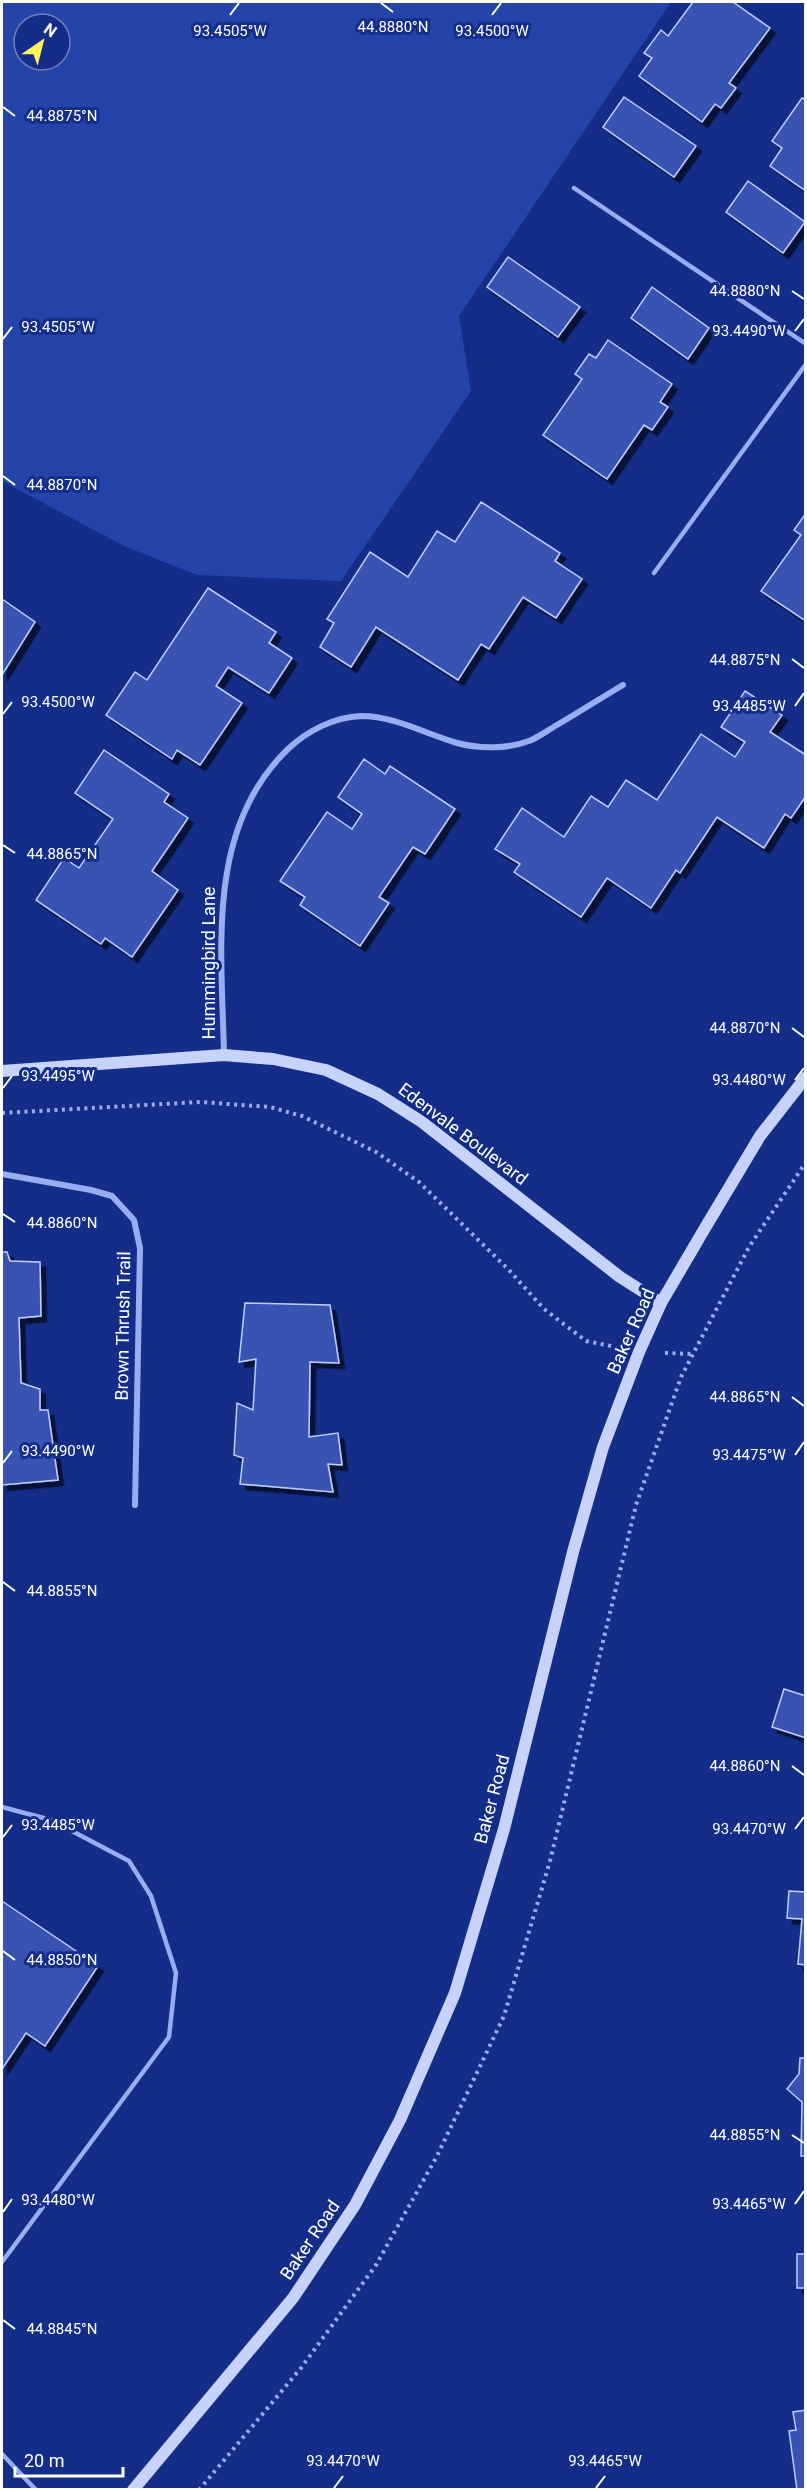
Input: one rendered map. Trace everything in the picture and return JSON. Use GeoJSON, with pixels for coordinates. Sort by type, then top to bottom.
{"type":"FeatureCollection","features":[{"type":"Feature","properties":{"kind":"main road","name":"Edenvale Boulevard"},"geometry":{"type":"LineString","coordinates":[[2,1071],[224,1055],[273,1059],[326,1070],[378,1094],[422,1122],[620,1277],[661,1303]]}},
{"type":"Feature","properties":{"kind":"main road","name":"Baker Road"},"geometry":{"type":"LineString","coordinates":[[133,2490],[293,2298],[355,2205],[400,2120],[455,1993],[504,1829],[573,1552],[600,1458],[639,1352],[661,1303],[760,1136],[806,1077]]}},
{"type":"Feature","properties":{"kind":"street","name":"Hummingbird Lane"},"geometry":{"type":"LineString","coordinates":[[224,1055],[222,905],[227,864],[238,827],[252,797],[275,762],[302,736],[332,722],[360,716],[387,719],[460,744],[496,747],[529,741],[623,685]]}},
{"type":"Feature","properties":{"kind":"street","name":"Brown Thrush Trail"},"geometry":{"type":"LineString","coordinates":[[2,1174],[112,1196],[134,1220],[140,1248],[135,1505]]}},
{"type":"Feature","properties":{"kind":"lane"},"geometry":{"type":"LineString","coordinates":[[574,188],[806,344]]}},
{"type":"Feature","properties":{"kind":"lane"},"geometry":{"type":"LineString","coordinates":[[654,573],[806,363]]}},
{"type":"Feature","properties":{"kind":"lane"},"geometry":{"type":"LineString","coordinates":[[2,1807],[51,1820],[129,1861],[151,1896],[176,1973],[169,2037],[2,2262]]}},
{"type":"Feature","properties":{"kind":"lane"},"geometry":{"type":"LineString","coordinates":[[2,2454],[36,2490]]}},
{"type":"Feature","properties":{"kind":"path"},"geometry":{"type":"LineString","coordinates":[[2,1113],[200,1102],[270,1107],[302,1116],[376,1152],[419,1182],[508,1269],[544,1309],[586,1341]]}},
{"type":"Feature","properties":{"kind":"shaded area"},"geometry":{"type":"Polygon","coordinates":[[[2,2],[671,2],[459,316],[471,391],[341,581],[197,575],[124,546],[2,481],[2,2]]]}},
{"type":"Feature","properties":{"kind":"building"},"geometry":{"type":"Polygon","coordinates":[[[693,2],[733,2],[770,28],[729,83],[736,88],[721,108],[715,104],[702,122],[639,76],[652,58],[644,53],[661,30],[668,36],[693,2]]]}},
{"type":"Feature","properties":{"kind":"building"},"geometry":{"type":"Polygon","coordinates":[[[624,97],[696,146],[674,177],[603,127],[624,97]]]}},
{"type":"Feature","properties":{"kind":"building"},"geometry":{"type":"Polygon","coordinates":[[[802,98],[806,100],[806,191],[770,166],[782,148],[772,141],[802,98]]]}},
{"type":"Feature","properties":{"kind":"building"},"geometry":{"type":"Polygon","coordinates":[[[748,181],[805,222],[783,253],[726,212],[748,181]]]}},
{"type":"Feature","properties":{"kind":"building"},"geometry":{"type":"Polygon","coordinates":[[[508,257],[580,307],[558,337],[487,287],[508,257]]]}},
{"type":"Feature","properties":{"kind":"building"},"geometry":{"type":"Polygon","coordinates":[[[652,287],[709,328],[688,359],[631,318],[652,287]]]}},
{"type":"Feature","properties":{"kind":"building"},"geometry":{"type":"Polygon","coordinates":[[[608,340],[672,384],[660,402],[668,407],[652,430],[644,425],[607,479],[543,435],[582,379],[575,374],[589,354],[596,358],[608,340]]]}},
{"type":"Feature","properties":{"kind":"building"},"geometry":{"type":"Polygon","coordinates":[[[481,502],[560,553],[555,561],[582,579],[556,618],[523,597],[489,649],[481,644],[458,680],[376,627],[351,667],[320,647],[334,623],[327,619],[370,552],[408,577],[437,531],[455,542],[481,502]]]}},
{"type":"Feature","properties":{"kind":"building"},"geometry":{"type":"Polygon","coordinates":[[[806,513],[806,621],[761,591],[801,535],[794,530],[806,513]]]}},
{"type":"Feature","properties":{"kind":"building"},"geometry":{"type":"Polygon","coordinates":[[[208,588],[276,632],[269,643],[292,658],[269,693],[228,667],[216,686],[242,703],[200,765],[177,750],[172,759],[106,715],[135,672],[147,680],[208,588]]]}},
{"type":"Feature","properties":{"kind":"building"},"geometry":{"type":"Polygon","coordinates":[[[2,599],[35,622],[2,675],[2,599]]]}},
{"type":"Feature","properties":{"kind":"building"},"geometry":{"type":"Polygon","coordinates":[[[745,691],[782,715],[770,732],[806,755],[806,796],[791,818],[785,814],[764,848],[717,817],[680,873],[676,870],[651,908],[607,878],[581,917],[514,872],[520,864],[495,849],[522,808],[564,837],[591,796],[608,807],[626,780],[657,800],[701,734],[735,757],[745,742],[721,727],[745,691]]]}},
{"type":"Feature","properties":{"kind":"building"},"geometry":{"type":"Polygon","coordinates":[[[104,750],[169,794],[164,802],[188,818],[152,871],[178,890],[132,957],[105,938],[101,944],[36,900],[64,858],[79,868],[113,819],[75,793],[104,750]]]}},
{"type":"Feature","properties":{"kind":"building"},"geometry":{"type":"Polygon","coordinates":[[[364,759],[385,774],[390,766],[455,809],[425,854],[413,847],[379,897],[389,903],[360,946],[300,905],[305,897],[280,881],[327,812],[352,829],[362,814],[338,797],[364,759]]]}},
{"type":"Feature","properties":{"kind":"building"},"geometry":{"type":"Polygon","coordinates":[[[2,1252],[7,1252],[10,1261],[40,1262],[41,1316],[19,1318],[21,1383],[40,1389],[40,1410],[48,1410],[58,1480],[2,1485],[2,1252]]]}},
{"type":"Feature","properties":{"kind":"building"},"geometry":{"type":"Polygon","coordinates":[[[245,1303],[330,1305],[339,1363],[310,1362],[309,1437],[338,1433],[342,1465],[328,1464],[333,1492],[240,1484],[243,1458],[234,1455],[237,1403],[253,1410],[256,1359],[239,1362],[245,1303]]]}},
{"type":"Feature","properties":{"kind":"building"},"geometry":{"type":"Polygon","coordinates":[[[784,1689],[806,1696],[806,1738],[772,1727],[784,1689]]]}},
{"type":"Feature","properties":{"kind":"building"},"geometry":{"type":"Polygon","coordinates":[[[789,1891],[806,1892],[806,1965],[798,1964],[802,1919],[787,1918],[789,1891]]]}},
{"type":"Feature","properties":{"kind":"building"},"geometry":{"type":"Polygon","coordinates":[[[2,1901],[98,1966],[45,2046],[26,2033],[2,2069],[2,1901]]]}},
{"type":"Feature","properties":{"kind":"building"},"geometry":{"type":"Polygon","coordinates":[[[800,2058],[806,2058],[806,2156],[801,2156],[802,2102],[787,2089],[799,2074],[800,2058]]]}},
{"type":"Feature","properties":{"kind":"building"},"geometry":{"type":"Polygon","coordinates":[[[797,2254],[806,2254],[806,2288],[797,2288],[797,2254]]]}},
{"type":"Feature","properties":{"kind":"building"},"geometry":{"type":"Polygon","coordinates":[[[806,2410],[806,2490],[797,2490],[789,2431],[796,2430],[793,2412],[806,2410]]]}}]}
